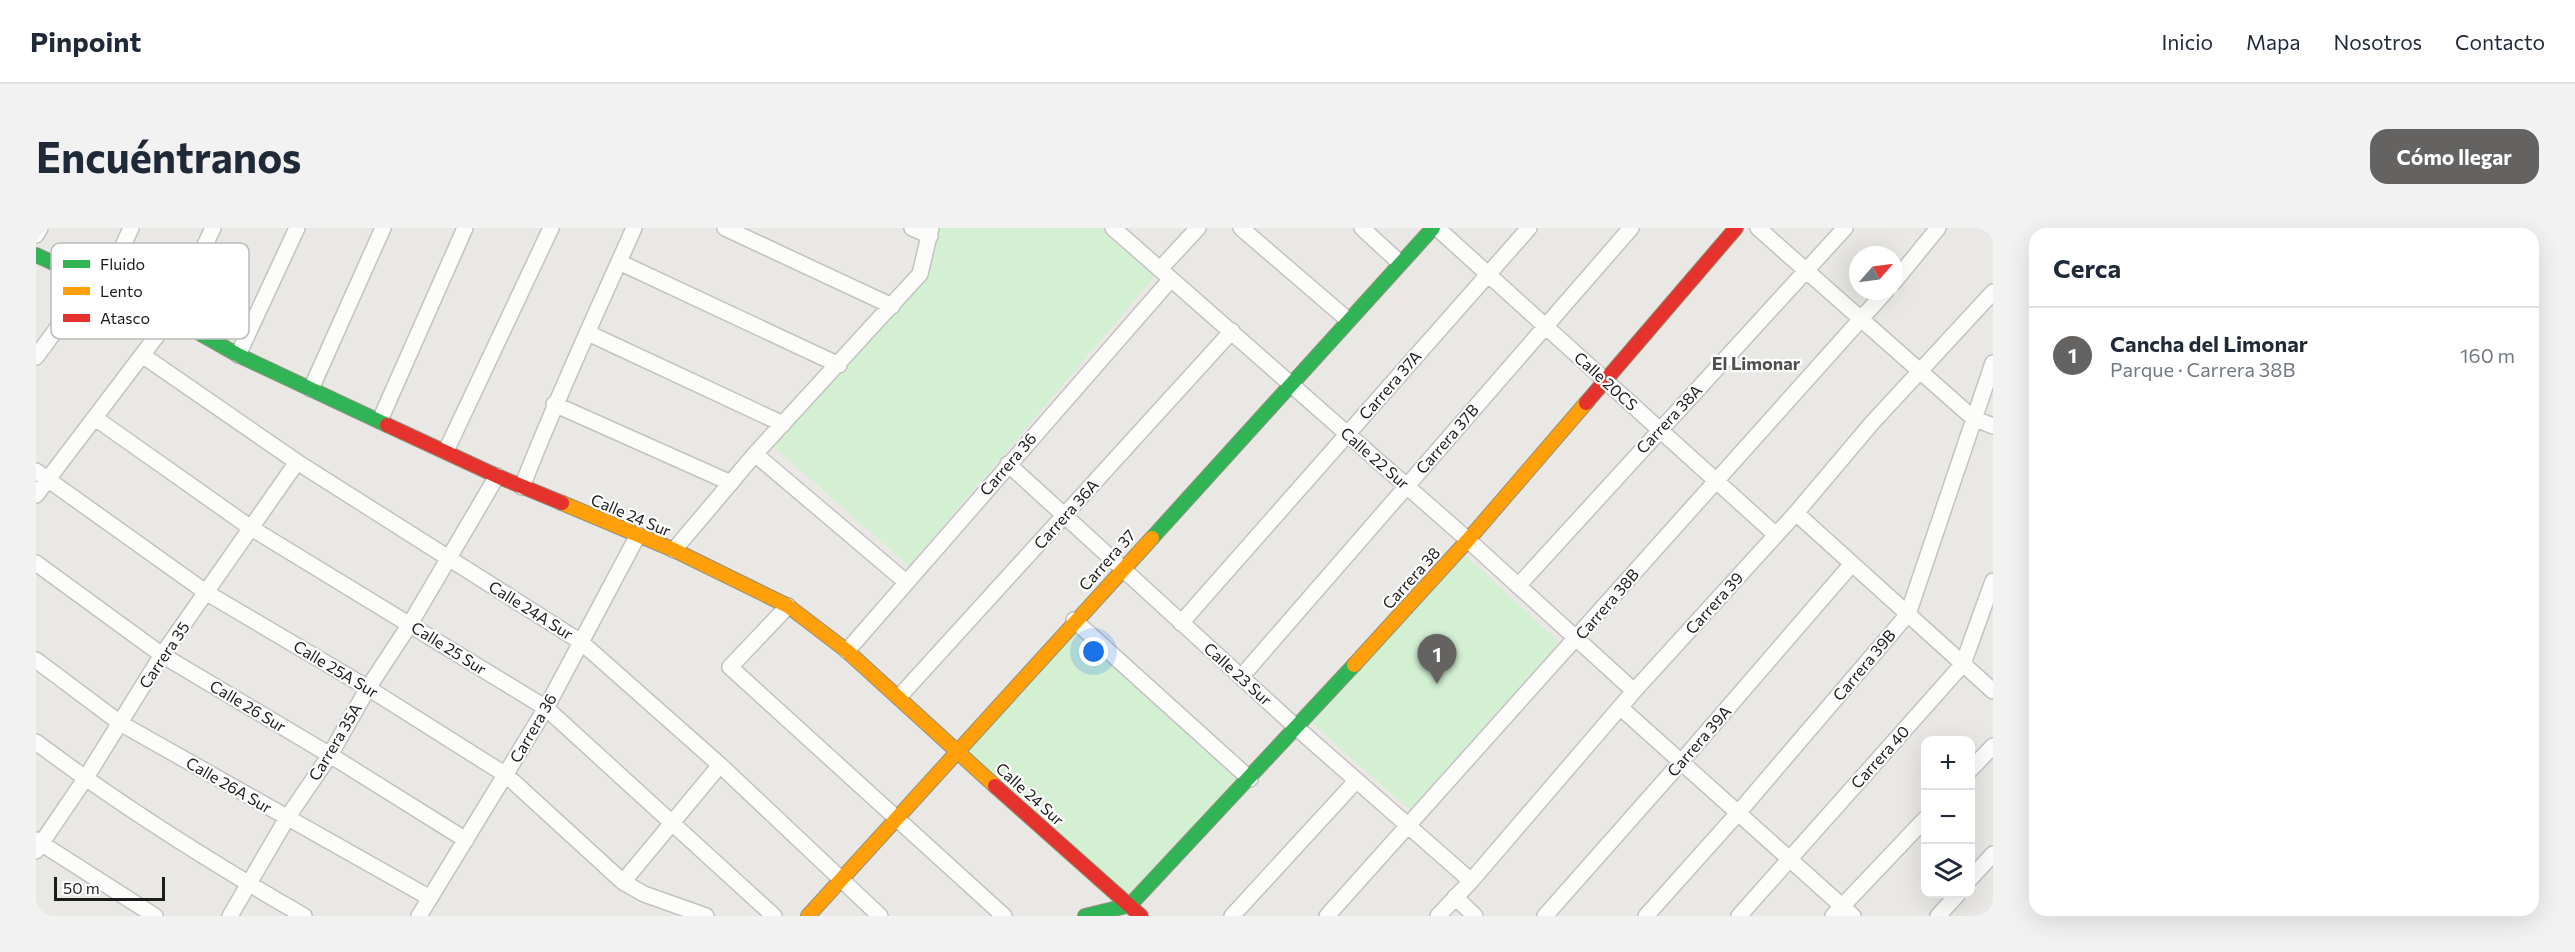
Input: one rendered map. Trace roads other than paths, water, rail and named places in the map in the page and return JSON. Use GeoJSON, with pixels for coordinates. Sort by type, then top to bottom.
{"type":"FeatureCollection","features":[{"type":"Feature","properties":{"kind":"street"},"geometry":{"type":"LineString","coordinates":[[36,236],[40,228]]}},
{"type":"Feature","properties":{"kind":"street"},"geometry":{"type":"LineString","coordinates":[[122,243],[131,228]]}},
{"type":"Feature","properties":{"kind":"street"},"geometry":{"type":"LineString","coordinates":[[206,243],[213,228]]}},
{"type":"Feature","properties":{"kind":"street"},"geometry":{"type":"LineString","coordinates":[[249,331],[297,228]]}},
{"type":"Feature","properties":{"kind":"street"},"geometry":{"type":"LineString","coordinates":[[310,389],[383,228]]}},
{"type":"Feature","properties":{"kind":"street"},"geometry":{"type":"LineString","coordinates":[[380,420],[465,228]]}},
{"type":"Feature","properties":{"kind":"street"},"geometry":{"type":"LineString","coordinates":[[446,451],[551,228]]}},
{"type":"Feature","properties":{"kind":"street"},"geometry":{"type":"LineString","coordinates":[[522,487],[554,404],[634,228]]}},
{"type":"Feature","properties":{"kind":"street"},"geometry":{"type":"LineString","coordinates":[[725,228],[892,306]]}},
{"type":"Feature","properties":{"kind":"street"},"geometry":{"type":"LineString","coordinates":[[674,550],[755,453],[839,365],[920,274],[931,232],[912,228]]}},
{"type":"Feature","properties":{"kind":"street","name":"Calle 22 Sur"},"geometry":{"type":"LineString","coordinates":[[1113,228],[1468,540],[1634,691]]}},
{"type":"Feature","properties":{"kind":"street","name":"Carrera 36"},"geometry":{"type":"LineString","coordinates":[[847,651],[1008,464],[1166,274],[1198,228]]}},
{"type":"Feature","properties":{"kind":"street"},"geometry":{"type":"LineString","coordinates":[[1241,228],[1348,320]]}},
{"type":"Feature","properties":{"kind":"street"},"geometry":{"type":"LineString","coordinates":[[1362,228],[1400,263]]}},
{"type":"Feature","properties":{"kind":"street","name":"Carrera 37"},"geometry":{"type":"LineString","coordinates":[[808,916],[1290,383],[1435,228]]}},
{"type":"Feature","properties":{"kind":"street","name":"Calle 20CS"},"geometry":{"type":"LineString","coordinates":[[1435,228],[1776,535]]}},
{"type":"Feature","properties":{"kind":"street","name":"Carrera 37A"},"geometry":{"type":"LineString","coordinates":[[1181,623],[1528,228]]}},
{"type":"Feature","properties":{"kind":"street","name":"Carrera 37B"},"geometry":{"type":"LineString","coordinates":[[1241,677],[1631,228]]}},
{"type":"Feature","properties":{"kind":"street","name":"Carrera 38"},"geometry":{"type":"LineString","coordinates":[[1130,905],[1250,779],[1468,540],[1736,228]]}},
{"type":"Feature","properties":{"kind":"street"},"geometry":{"type":"LineString","coordinates":[[1758,228],[1973,418],[1993,426]]}},
{"type":"Feature","properties":{"kind":"street","name":"Carrera 38A"},"geometry":{"type":"LineString","coordinates":[[1518,586],[1845,228]]}},
{"type":"Feature","properties":{"kind":"street"},"geometry":{"type":"LineString","coordinates":[[1903,271],[1938,228]]}},
{"type":"Feature","properties":{"kind":"street","name":"Calle 24 Sur"},"geometry":{"type":"LineString","coordinates":[[36,255],[51,262]]}},
{"type":"Feature","properties":{"kind":"street"},"geometry":{"type":"LineString","coordinates":[[619,262],[839,365]]}},
{"type":"Feature","properties":{"kind":"street","name":"Carrera 39"},"geometry":{"type":"LineString","coordinates":[[1438,916],[1471,881],[1634,691],[1797,513],[1872,423],[1993,292]]}},
{"type":"Feature","properties":{"kind":"street","name":"Carrera 38B"},"geometry":{"type":"LineString","coordinates":[[1327,916],[1576,639],[1715,480],[1879,300]]}},
{"type":"Feature","properties":{"kind":"street","name":"Carrera 36A"},"geometry":{"type":"LineString","coordinates":[[899,697],[1232,332]]}},
{"type":"Feature","properties":{"kind":"street"},"geometry":{"type":"LineString","coordinates":[[588,333],[783,424]]}},
{"type":"Feature","properties":{"kind":"street"},"geometry":{"type":"LineString","coordinates":[[36,357],[51,339]]}},
{"type":"Feature","properties":{"kind":"street"},"geometry":{"type":"LineString","coordinates":[[36,495],[41,476],[95,418],[154,339]]}},
{"type":"Feature","properties":{"kind":"street","name":"Calle 24 Sur"},"geometry":{"type":"LineString","coordinates":[[210,339],[238,355],[497,476],[674,550],[788,606],[847,651],[1141,916]]}},
{"type":"Feature","properties":{"kind":"street"},"geometry":{"type":"LineString","coordinates":[[238,355],[245,339]]}},
{"type":"Feature","properties":{"kind":"street","name":"Calle 24A Sur"},"geometry":{"type":"LineString","coordinates":[[142,355],[297,462],[581,642],[720,765],[880,916]]}},
{"type":"Feature","properties":{"kind":"street","name":"Carrera 39B"},"geometry":{"type":"LineString","coordinates":[[1646,916],[1738,813],[1908,614],[1993,363]]}},
{"type":"Feature","properties":{"kind":"street"},"geometry":{"type":"LineString","coordinates":[[554,404],[731,483]]}},
{"type":"Feature","properties":{"kind":"street","name":"Calle 25 Sur"},"geometry":{"type":"LineString","coordinates":[[95,418],[251,528],[546,708],[774,916]]}},
{"type":"Feature","properties":{"kind":"street"},"geometry":{"type":"LineString","coordinates":[[755,453],[906,582]]}},
{"type":"Feature","properties":{"kind":"street","name":"Carrera 35"},"geometry":{"type":"LineString","coordinates":[[38,845],[85,779],[162,655],[297,462]]}},
{"type":"Feature","properties":{"kind":"street","name":"Calle 23 Sur"},"geometry":{"type":"LineString","coordinates":[[1008,464],[1297,728],[1471,881]]}},
{"type":"Feature","properties":{"kind":"street","name":"Calle 25A Sur"},"geometry":{"type":"LineString","coordinates":[[41,476],[207,593],[368,688],[506,775],[623,882],[644,894],[706,916]]}},
{"type":"Feature","properties":{"kind":"street","name":"Carrera 35A"},"geometry":{"type":"LineString","coordinates":[[230,916],[287,818],[330,755],[368,688],[411,624],[497,476]]}},
{"type":"Feature","properties":{"kind":"street"},"geometry":{"type":"LineString","coordinates":[[1797,513],[1851,565],[1993,691]]}},
{"type":"Feature","properties":{"kind":"street","name":"Carrera 36"},"geometry":{"type":"LineString","coordinates":[[419,916],[546,708],[638,535]]}},
{"type":"Feature","properties":{"kind":"street","name":"Calle 26 Sur"},"geometry":{"type":"LineString","coordinates":[[36,563],[162,655],[330,755],[466,840]]}},
{"type":"Feature","properties":{"kind":"street","name":"Carrera 39A"},"geometry":{"type":"LineString","coordinates":[[1545,916],[1851,565]]}},
{"type":"Feature","properties":{"kind":"street","name":"Carrera 40"},"geometry":{"type":"LineString","coordinates":[[1738,916],[1963,664],[1993,581]]}},
{"type":"Feature","properties":{"kind":"street"},"geometry":{"type":"LineString","coordinates":[[788,606],[730,667],[1004,916]]}},
{"type":"Feature","properties":{"kind":"street"},"geometry":{"type":"LineString","coordinates":[[1074,621],[1250,779]]}},
{"type":"Feature","properties":{"kind":"street","name":"Calle 26A Sur"},"geometry":{"type":"LineString","coordinates":[[36,660],[120,723],[430,898]]}},
{"type":"Feature","properties":{"kind":"street"},"geometry":{"type":"LineString","coordinates":[[1621,708],[1789,858],[1843,913],[1921,824]]}},
{"type":"Feature","properties":{"kind":"street"},"geometry":{"type":"LineString","coordinates":[[36,742],[85,779],[248,884],[304,916]]}},
{"type":"Feature","properties":{"kind":"street"},"geometry":{"type":"LineString","coordinates":[[1975,766],[1993,746]]}},
{"type":"Feature","properties":{"kind":"street"},"geometry":{"type":"LineString","coordinates":[[623,882],[720,765]]}},
{"type":"Feature","properties":{"kind":"street"},"geometry":{"type":"LineString","coordinates":[[1232,916],[1356,781]]}},
{"type":"Feature","properties":{"kind":"street"},"geometry":{"type":"LineString","coordinates":[[38,845],[154,916]]}},
{"type":"Feature","properties":{"kind":"street"},"geometry":{"type":"LineString","coordinates":[[1975,874],[1993,854]]}},
{"type":"Feature","properties":{"kind":"street"},"geometry":{"type":"LineString","coordinates":[[1455,897],[1475,916]]}},
{"type":"Feature","properties":{"kind":"street"},"geometry":{"type":"LineString","coordinates":[[1938,916],[1954,898]]}},
{"type":"Feature","properties":{"kind":"street"},"geometry":{"type":"LineString","coordinates":[[1085,916],[1130,905]]}},
{"type":"Feature","properties":{"kind":"place","name":"Cancha del Limonar"},"geometry":{"type":"Point","coordinates":[1437,684]}},
{"type":"Feature","properties":{"kind":"district","name":"El Limonar"},"geometry":{"type":"Point","coordinates":[1756,364]}}]}
